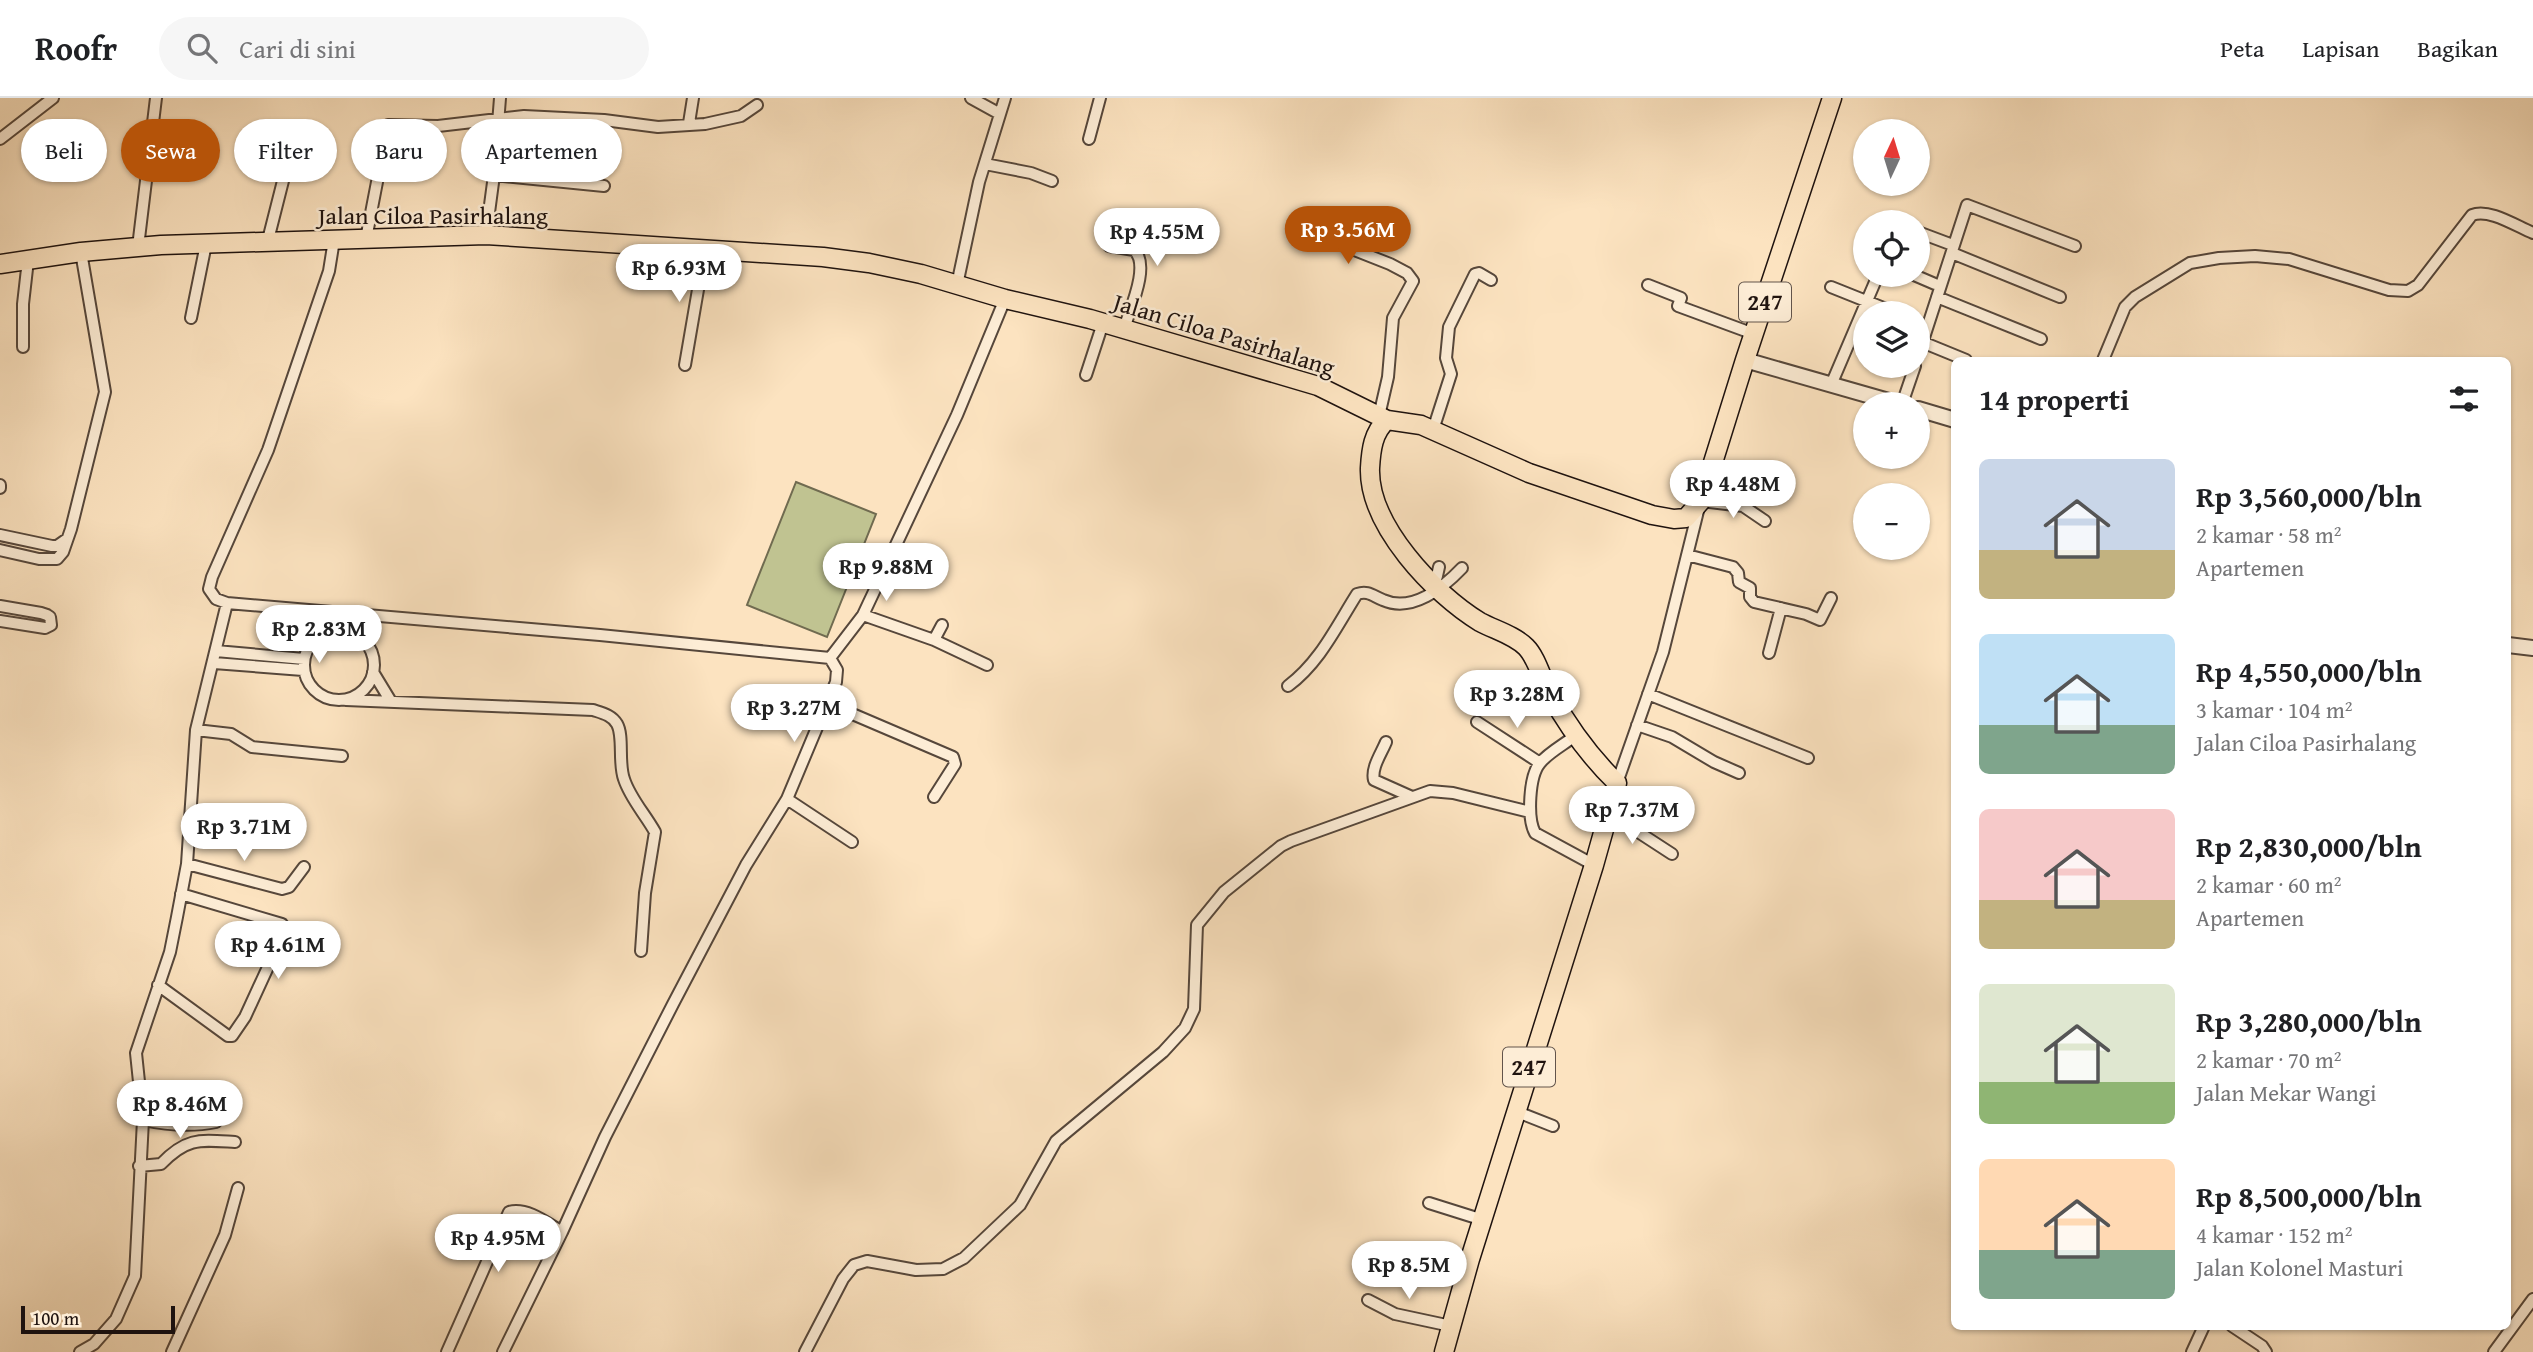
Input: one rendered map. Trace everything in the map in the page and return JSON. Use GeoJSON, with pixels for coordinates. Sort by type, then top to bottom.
{"type":"FeatureCollection","features":[{"type":"Feature","properties":{"kind":"main road","name":"247"},"geometry":{"type":"LineString","coordinates":[[1700,503],[1832,98]]}},
{"type":"Feature","properties":{"kind":"main road","name":"Jalan Ciloa Pasirhalang"},"geometry":{"type":"LineString","coordinates":[[0,264],[138,247],[268,240],[486,235],[823,257],[869,263],[1103,323],[1318,386],[1383,418],[1421,425],[1529,474],[1652,515],[1685,518],[1700,503]]}},
{"type":"Feature","properties":{"kind":"main road"},"geometry":{"type":"LineString","coordinates":[[1383,418],[1372,451],[1370,478],[1383,523],[1394,540],[1437,587],[1482,622],[1525,645],[1534,658],[1550,694],[1576,735],[1592,758],[1617,782]]}},
{"type":"Feature","properties":{"kind":"main road","name":"247"},"geometry":{"type":"LineString","coordinates":[[1444,1352],[1617,782]]}},
{"type":"Feature","properties":{"kind":"street"},"geometry":{"type":"LineString","coordinates":[[0,139],[53,98]]}},
{"type":"Feature","properties":{"kind":"street"},"geometry":{"type":"LineString","coordinates":[[138,247],[156,98]]}},
{"type":"Feature","properties":{"kind":"street"},"geometry":{"type":"LineString","coordinates":[[499,118],[500,98]]}},
{"type":"Feature","properties":{"kind":"street"},"geometry":{"type":"LineString","coordinates":[[689,123],[693,98]]}},
{"type":"Feature","properties":{"kind":"street"},"geometry":{"type":"LineString","coordinates":[[971,98],[1000,114]]}},
{"type":"Feature","properties":{"kind":"street"},"geometry":{"type":"LineString","coordinates":[[957,285],[985,164],[1005,98]]}},
{"type":"Feature","properties":{"kind":"street"},"geometry":{"type":"LineString","coordinates":[[1089,139],[1100,98]]}},
{"type":"Feature","properties":{"kind":"street"},"geometry":{"type":"LineString","coordinates":[[366,239],[388,125],[438,125],[524,116],[590,119],[658,127],[705,124],[741,116],[757,105]]}},
{"type":"Feature","properties":{"kind":"street"},"geometry":{"type":"LineString","coordinates":[[985,164],[1031,173],[1052,181]]}},
{"type":"Feature","properties":{"kind":"street"},"geometry":{"type":"LineString","coordinates":[[268,240],[283,182]]}},
{"type":"Feature","properties":{"kind":"street"},"geometry":{"type":"LineString","coordinates":[[486,235],[493,182]]}},
{"type":"Feature","properties":{"kind":"street"},"geometry":{"type":"LineString","coordinates":[[567,182],[604,186]]}},
{"type":"Feature","properties":{"kind":"street"},"geometry":{"type":"LineString","coordinates":[[1930,318],[1967,205],[2076,247]]}},
{"type":"Feature","properties":{"kind":"street"},"geometry":{"type":"LineString","coordinates":[[2104,357],[2126,307],[2135,297],[2190,263],[2219,258],[2289,259],[2399,292],[2408,291],[2417,285],[2472,215],[2479,212],[2533,233]]}},
{"type":"Feature","properties":{"kind":"street"},"geometry":{"type":"LineString","coordinates":[[1301,229],[1390,264],[1407,273],[1413,281],[1393,318],[1383,418]]}},
{"type":"Feature","properties":{"kind":"street"},"geometry":{"type":"LineString","coordinates":[[1930,238],[2060,297]]}},
{"type":"Feature","properties":{"kind":"street"},"geometry":{"type":"LineString","coordinates":[[334,240],[329,271],[273,438],[212,577],[209,589],[212,596],[226,603],[600,635],[830,659]]}},
{"type":"Feature","properties":{"kind":"street"},"geometry":{"type":"LineString","coordinates":[[191,318],[206,244]]}},
{"type":"Feature","properties":{"kind":"street"},"geometry":{"type":"LineString","coordinates":[[1109,246],[1133,250],[1141,261],[1141,272],[1124,330]]}},
{"type":"Feature","properties":{"kind":"street"},"geometry":{"type":"LineString","coordinates":[[685,365],[705,249]]}},
{"type":"Feature","properties":{"kind":"street"},"geometry":{"type":"LineString","coordinates":[[0,550],[39,559],[57,559],[63,552],[67,539],[105,392],[81,252]]}},
{"type":"Feature","properties":{"kind":"street"},"geometry":{"type":"LineString","coordinates":[[23,347],[23,304],[28,260]]}},
{"type":"Feature","properties":{"kind":"street"},"geometry":{"type":"LineString","coordinates":[[1433,430],[1451,374],[1447,351],[1452,317],[1475,274],[1479,273],[1491,280]]}},
{"type":"Feature","properties":{"kind":"street"},"geometry":{"type":"LineString","coordinates":[[1930,282],[1935,284]]}},
{"type":"Feature","properties":{"kind":"street"},"geometry":{"type":"LineString","coordinates":[[1648,285],[1681,298],[1678,306],[1754,334]]}},
{"type":"Feature","properties":{"kind":"street"},"geometry":{"type":"LineString","coordinates":[[1831,287],[1867,301],[1873,287]]}},
{"type":"Feature","properties":{"kind":"street"},"geometry":{"type":"LineString","coordinates":[[1937,297],[2041,339]]}},
{"type":"Feature","properties":{"kind":"street"},"geometry":{"type":"LineString","coordinates":[[830,659],[863,615],[957,415],[1005,299]]}},
{"type":"Feature","properties":{"kind":"street"},"geometry":{"type":"LineString","coordinates":[[1086,375],[1103,323]]}},
{"type":"Feature","properties":{"kind":"street"},"geometry":{"type":"LineString","coordinates":[[1831,385],[1853,334]]}},
{"type":"Feature","properties":{"kind":"street"},"geometry":{"type":"LineString","coordinates":[[1930,345],[1959,357]]}},
{"type":"Feature","properties":{"kind":"street"},"geometry":{"type":"LineString","coordinates":[[1745,360],[1857,392]]}},
{"type":"Feature","properties":{"kind":"street"},"geometry":{"type":"LineString","coordinates":[[1930,413],[1951,419]]}},
{"type":"Feature","properties":{"kind":"street"},"geometry":{"type":"LineString","coordinates":[[1617,782],[1663,652],[1700,503],[1743,506],[1765,520]]}},
{"type":"Feature","properties":{"kind":"street"},"geometry":{"type":"LineString","coordinates":[[0,535],[52,546],[67,539]]}},
{"type":"Feature","properties":{"kind":"street"},"geometry":{"type":"LineString","coordinates":[[1687,555],[1733,567],[1738,573],[1739,582],[1750,588],[1751,600],[1821,620],[1831,598]]}},
{"type":"Feature","properties":{"kind":"street"},"geometry":{"type":"LineString","coordinates":[[1437,587],[1439,567]]}},
{"type":"Feature","properties":{"kind":"street"},"geometry":{"type":"LineString","coordinates":[[1288,686],[1301,676],[1326,647],[1357,594],[1367,592],[1390,603],[1410,604],[1462,568]]}},
{"type":"Feature","properties":{"kind":"street"},"geometry":{"type":"LineString","coordinates":[[80,1352],[97,1348],[116,1319],[135,1276],[143,1120],[136,1052],[170,952],[187,864],[196,730],[214,663],[226,603]]}},
{"type":"Feature","properties":{"kind":"street"},"geometry":{"type":"LineString","coordinates":[[0,606],[47,615],[51,625],[45,628],[0,621]]}},
{"type":"Feature","properties":{"kind":"street"},"geometry":{"type":"LineString","coordinates":[[1769,653],[1781,608]]}},
{"type":"Feature","properties":{"kind":"street"},"geometry":{"type":"LineString","coordinates":[[863,615],[934,640],[986,666]]}},
{"type":"Feature","properties":{"kind":"street"},"geometry":{"type":"LineString","coordinates":[[934,640],[942,625]]}},
{"type":"Feature","properties":{"kind":"street"},"geometry":{"type":"LineString","coordinates":[[346,700],[364,690],[373,673],[373,659],[368,646],[358,636],[345,630],[331,631],[319,636],[309,646],[304,664],[308,683],[318,694],[331,700],[346,700],[390,700],[593,710],[613,718],[619,727],[623,778],[655,832],[645,893],[641,951]]}},
{"type":"Feature","properties":{"kind":"street"},"geometry":{"type":"LineString","coordinates":[[2511,645],[2533,648]]}},
{"type":"Feature","properties":{"kind":"street"},"geometry":{"type":"LineString","coordinates":[[216,651],[304,664]]}},
{"type":"Feature","properties":{"kind":"street"},"geometry":{"type":"LineString","coordinates":[[503,1352],[673,1003],[747,865],[787,799],[829,704],[837,677],[837,670],[830,659]]}},
{"type":"Feature","properties":{"kind":"street"},"geometry":{"type":"LineString","coordinates":[[214,663],[304,664]]}},
{"type":"Feature","properties":{"kind":"street"},"geometry":{"type":"LineString","coordinates":[[373,673],[390,700]]}},
{"type":"Feature","properties":{"kind":"street"},"geometry":{"type":"LineString","coordinates":[[1648,695],[1808,758]]}},
{"type":"Feature","properties":{"kind":"street"},"geometry":{"type":"LineString","coordinates":[[829,704],[953,757],[955,764],[933,797]]}},
{"type":"Feature","properties":{"kind":"street"},"geometry":{"type":"LineString","coordinates":[[1477,722],[1540,763]]}},
{"type":"Feature","properties":{"kind":"street"},"geometry":{"type":"LineString","coordinates":[[1637,724],[1672,737],[1714,762],[1739,773]]}},
{"type":"Feature","properties":{"kind":"street"},"geometry":{"type":"LineString","coordinates":[[196,730],[231,734],[252,747],[342,756]]}},
{"type":"Feature","properties":{"kind":"street"},"geometry":{"type":"LineString","coordinates":[[1576,735],[1540,763],[1531,782],[1530,812],[1535,833],[1594,865]]}},
{"type":"Feature","properties":{"kind":"street"},"geometry":{"type":"LineString","coordinates":[[1386,742],[1372,777],[1412,797]]}},
{"type":"Feature","properties":{"kind":"street"},"geometry":{"type":"LineString","coordinates":[[805,1352],[834,1296],[854,1265],[867,1261],[916,1270],[943,1269],[964,1258],[1020,1205],[1056,1141],[1163,1052],[1185,1028],[1194,1009],[1197,925],[1224,892],[1291,841],[1437,790],[1530,812]]}},
{"type":"Feature","properties":{"kind":"street"},"geometry":{"type":"LineString","coordinates":[[787,799],[852,842]]}},
{"type":"Feature","properties":{"kind":"street"},"geometry":{"type":"LineString","coordinates":[[1609,813],[1672,854]]}},
{"type":"Feature","properties":{"kind":"street"},"geometry":{"type":"LineString","coordinates":[[187,864],[282,889],[289,887],[304,867]]}},
{"type":"Feature","properties":{"kind":"street"},"geometry":{"type":"LineString","coordinates":[[158,985],[228,1036],[232,1036],[245,1017],[285,930],[279,923],[181,894]]}},
{"type":"Feature","properties":{"kind":"street"},"geometry":{"type":"LineString","coordinates":[[1515,1111],[1553,1125]]}},
{"type":"Feature","properties":{"kind":"street"},"geometry":{"type":"LineString","coordinates":[[143,1120],[165,1124],[203,1125],[216,1122]]}},
{"type":"Feature","properties":{"kind":"street"},"geometry":{"type":"LineString","coordinates":[[139,1166],[161,1164],[191,1141],[235,1142]]}},
{"type":"Feature","properties":{"kind":"street"},"geometry":{"type":"LineString","coordinates":[[172,1352],[225,1235],[238,1188]]}},
{"type":"Feature","properties":{"kind":"street"},"geometry":{"type":"LineString","coordinates":[[1429,1203],[1483,1220]]}},
{"type":"Feature","properties":{"kind":"street"},"geometry":{"type":"LineString","coordinates":[[447,1352],[509,1212],[525,1212],[562,1231]]}},
{"type":"Feature","properties":{"kind":"street"},"geometry":{"type":"LineString","coordinates":[[2511,1328],[2533,1298]]}},
{"type":"Feature","properties":{"kind":"street"},"geometry":{"type":"LineString","coordinates":[[1368,1300],[1395,1314],[1451,1326]]}},
{"type":"Feature","properties":{"kind":"street"},"geometry":{"type":"LineString","coordinates":[[2192,1352],[2202,1330]]}},
{"type":"Feature","properties":{"kind":"street"},"geometry":{"type":"LineString","coordinates":[[2238,1330],[2262,1346],[2266,1352]]}},
{"type":"Feature","properties":{"kind":"street"},"geometry":{"type":"LineString","coordinates":[[2494,1352],[2510,1330]]}},
{"type":"Feature","properties":{"kind":"green space"},"geometry":{"type":"Polygon","coordinates":[[[796,482],[876,514],[827,637],[747,605],[796,482]]]}}]}
